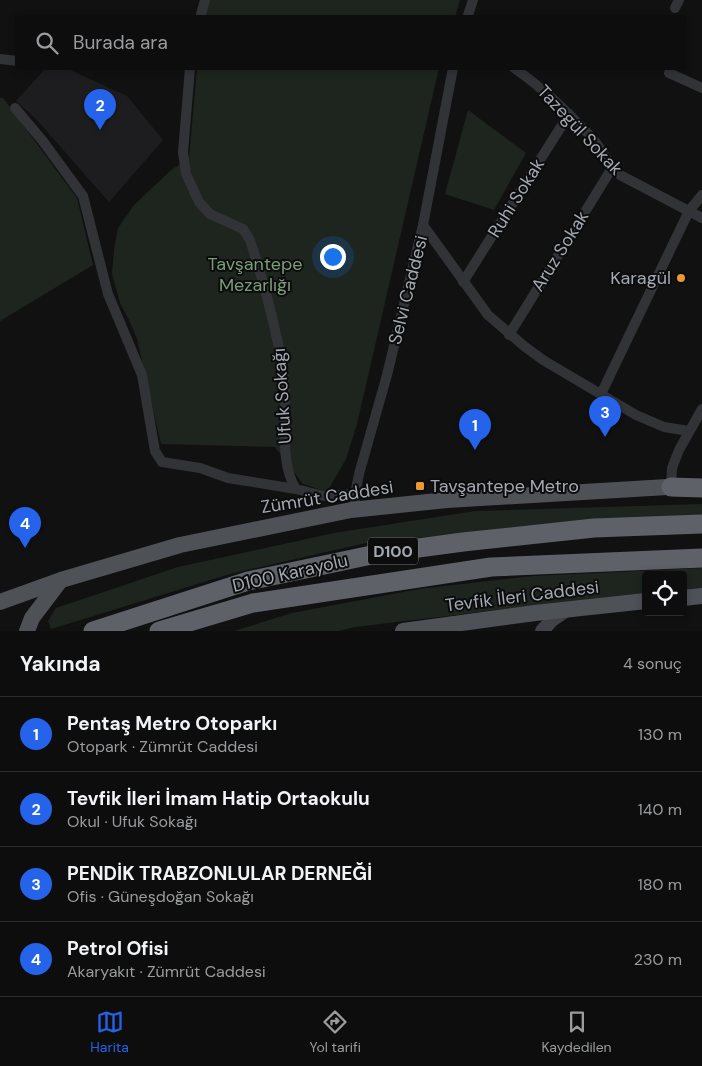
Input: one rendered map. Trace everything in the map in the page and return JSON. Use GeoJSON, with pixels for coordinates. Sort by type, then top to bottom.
{"type":"FeatureCollection","features":[{"type":"Feature","properties":{"kind":"highway"},"geometry":{"type":"LineString","coordinates":[[672,487],[702,487]]}},
{"type":"Feature","properties":{"kind":"highway","name":"D100 Karayolu"},"geometry":{"type":"LineString","coordinates":[[93,631],[248,581],[382,553],[594,528],[702,524]]}},
{"type":"Feature","properties":{"kind":"highway","name":"D100 Karayolu"},"geometry":{"type":"LineString","coordinates":[[159,631],[253,603],[491,567],[702,558]]}},
{"type":"Feature","properties":{"kind":"main road","name":"Zümrüt Caddesi"},"geometry":{"type":"LineString","coordinates":[[0,602],[61,580],[180,545],[307,518],[356,502],[446,500],[672,487]]}},
{"type":"Feature","properties":{"kind":"main road"},"geometry":{"type":"LineString","coordinates":[[27,631],[32,618],[61,580]]}},
{"type":"Feature","properties":{"kind":"main road"},"geometry":{"type":"LineString","coordinates":[[687,598],[702,596]]}},
{"type":"Feature","properties":{"kind":"main road","name":"Tevfik İleri Caddesi"},"geometry":{"type":"LineString","coordinates":[[403,631],[454,628],[568,609],[642,601]]}},
{"type":"Feature","properties":{"kind":"street"},"geometry":{"type":"LineString","coordinates":[[201,15],[205,0]]}},
{"type":"Feature","properties":{"kind":"street"},"geometry":{"type":"LineString","coordinates":[[468,15],[473,0]]}},
{"type":"Feature","properties":{"kind":"street"},"geometry":{"type":"LineString","coordinates":[[0,59],[15,61]]}},
{"type":"Feature","properties":{"kind":"street","name":"Ufuk Sokağı"},"geometry":{"type":"LineString","coordinates":[[190,70],[183,152],[186,174],[199,202],[210,214],[243,229],[250,240],[275,326],[284,374],[285,448],[290,480],[296,489]]}},
{"type":"Feature","properties":{"kind":"street","name":"Selvi Caddesi"},"geometry":{"type":"LineString","coordinates":[[356,502],[359,474],[387,374],[423,225],[453,70]]}},
{"type":"Feature","properties":{"kind":"street","name":"Tazegül Sokak"},"geometry":{"type":"LineString","coordinates":[[517,70],[539,86],[569,114],[593,139],[605,154],[612,168],[620,175],[702,218]]}},
{"type":"Feature","properties":{"kind":"street"},"geometry":{"type":"LineString","coordinates":[[669,73],[702,88]]}},
{"type":"Feature","properties":{"kind":"street"},"geometry":{"type":"LineString","coordinates":[[15,108],[42,140],[83,196],[108,294],[142,375],[155,451],[162,462],[200,468],[228,478],[296,489],[356,502]]}},
{"type":"Feature","properties":{"kind":"street","name":"Ruhi Sokak"},"geometry":{"type":"LineString","coordinates":[[463,282],[569,114]]}},
{"type":"Feature","properties":{"kind":"street","name":"Aruz Sokak"},"geometry":{"type":"LineString","coordinates":[[509,335],[612,168]]}},
{"type":"Feature","properties":{"kind":"street"},"geometry":{"type":"LineString","coordinates":[[601,394],[689,211],[702,195]]}},
{"type":"Feature","properties":{"kind":"street"},"geometry":{"type":"LineString","coordinates":[[423,225],[488,315],[509,335],[543,360],[636,415],[664,427],[689,431]]}},
{"type":"Feature","properties":{"kind":"street"},"geometry":{"type":"LineString","coordinates":[[672,487],[672,468],[689,431],[702,409]]}},
{"type":"Feature","properties":{"kind":"street"},"geometry":{"type":"LineString","coordinates":[[542,631],[552,620],[568,609]]}},
{"type":"Feature","properties":{"kind":"shaded area"},"geometry":{"type":"Polygon","coordinates":[[[44,70],[70,70],[127,96],[163,140],[109,202],[36,119],[16,101],[44,70]]]}},
{"type":"Feature","properties":{"kind":"green space"},"geometry":{"type":"Polygon","coordinates":[[[206,0],[460,0],[456,15],[203,15],[206,0]]]}},
{"type":"Feature","properties":{"kind":"green space","name":"Tavşantepe Mezarlığı"},"geometry":{"type":"Polygon","coordinates":[[[197,70],[439,70],[357,424],[346,459],[327,492],[303,484],[275,447],[161,444],[137,339],[120,303],[112,274],[114,250],[118,228],[134,205],[170,171],[189,158],[197,70]]]}},
{"type":"Feature","properties":{"kind":"green space"},"geometry":{"type":"Polygon","coordinates":[[[0,98],[3,98],[77,198],[93,265],[0,321],[0,98]]]}},
{"type":"Feature","properties":{"kind":"green space"},"geometry":{"type":"Polygon","coordinates":[[[468,110],[526,153],[494,210],[445,194],[468,110]]]}},
{"type":"Feature","properties":{"kind":"green space"},"geometry":{"type":"Polygon","coordinates":[[[702,504],[702,516],[573,522],[366,543],[230,574],[51,629],[48,621],[56,608],[178,567],[334,533],[475,511],[702,504]]]}},
{"type":"Feature","properties":{"kind":"green space"},"geometry":{"type":"Polygon","coordinates":[[[702,568],[702,589],[687,591],[687,571],[642,571],[642,595],[539,605],[355,627],[338,631],[234,631],[292,613],[419,589],[533,576],[702,568]]]}},
{"type":"Feature","properties":{"kind":"place","name":"Tevfik İleri İmam Hatip Ortaokulu"},"geometry":{"type":"Point","coordinates":[100,130]}},
{"type":"Feature","properties":{"kind":"place","name":"Karagül"},"geometry":{"type":"Point","coordinates":[681,278]}},
{"type":"Feature","properties":{"kind":"place","name":"PENDİK TRABZONLULAR DERNEĞİ"},"geometry":{"type":"Point","coordinates":[605,437]}},
{"type":"Feature","properties":{"kind":"place","name":"Pentaş Metro Otoparkı"},"geometry":{"type":"Point","coordinates":[475,450]}},
{"type":"Feature","properties":{"kind":"place","name":"Tavşantepe Metro"},"geometry":{"type":"Point","coordinates":[420,486]}},
{"type":"Feature","properties":{"kind":"place","name":"Petrol Ofisi"},"geometry":{"type":"Point","coordinates":[25,548]}}]}
